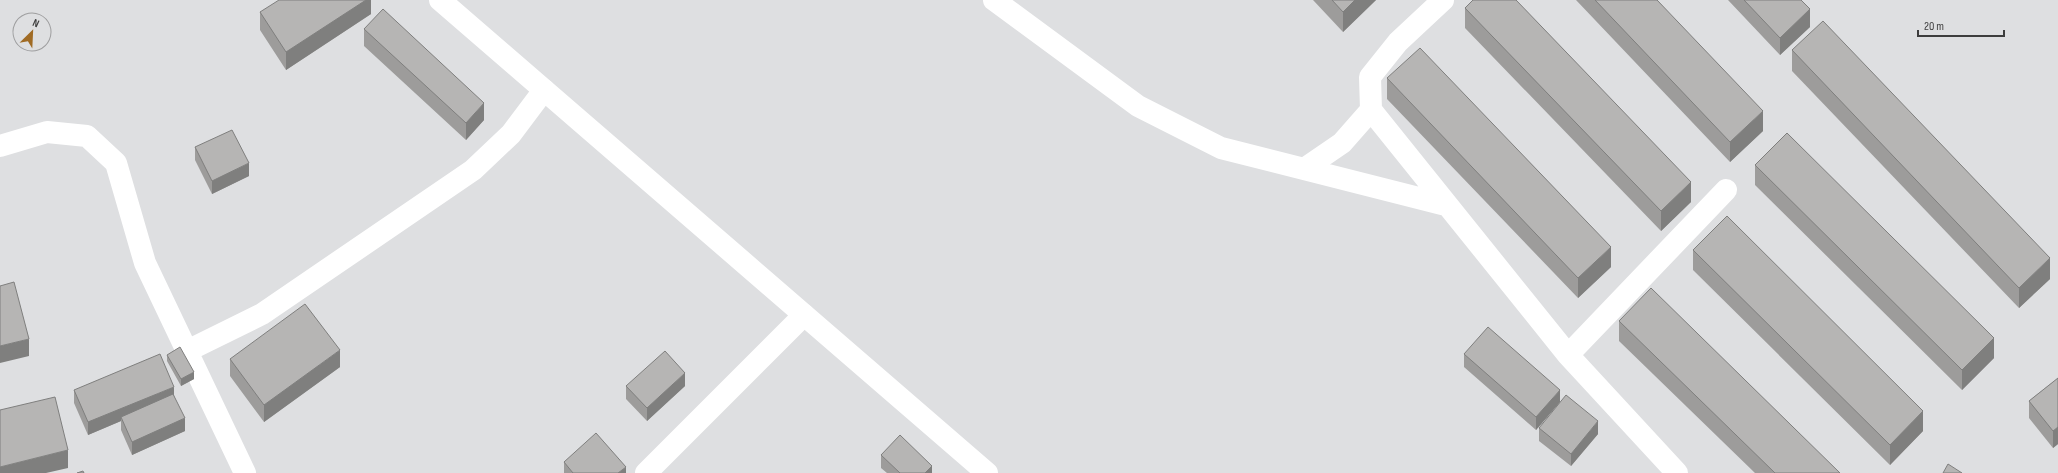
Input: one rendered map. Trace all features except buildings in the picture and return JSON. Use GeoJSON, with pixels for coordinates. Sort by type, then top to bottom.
{"type":"FeatureCollection","features":[{"type":"Feature","properties":{"kind":"street"},"geometry":{"type":"LineString","coordinates":[[440,0],[987,473]]}},
{"type":"Feature","properties":{"kind":"street"},"geometry":{"type":"LineString","coordinates":[[994,0],[1138,106],[1221,148],[1446,205]]}},
{"type":"Feature","properties":{"kind":"street"},"geometry":{"type":"LineString","coordinates":[[1443,0],[1398,42],[1370,77],[1371,110],[1568,356],[1677,473]]}},
{"type":"Feature","properties":{"kind":"street"},"geometry":{"type":"LineString","coordinates":[[187,350],[262,314],[473,170],[511,134],[544,90]]}},
{"type":"Feature","properties":{"kind":"street"},"geometry":{"type":"LineString","coordinates":[[1304,169],[1342,143],[1371,110]]}},
{"type":"Feature","properties":{"kind":"street"},"geometry":{"type":"LineString","coordinates":[[0,146],[47,132],[87,136],[116,163],[146,263],[245,473]]}},
{"type":"Feature","properties":{"kind":"street"},"geometry":{"type":"LineString","coordinates":[[1568,356],[1726,190]]}},
{"type":"Feature","properties":{"kind":"street"},"geometry":{"type":"LineString","coordinates":[[646,473],[804,315]]}}]}
